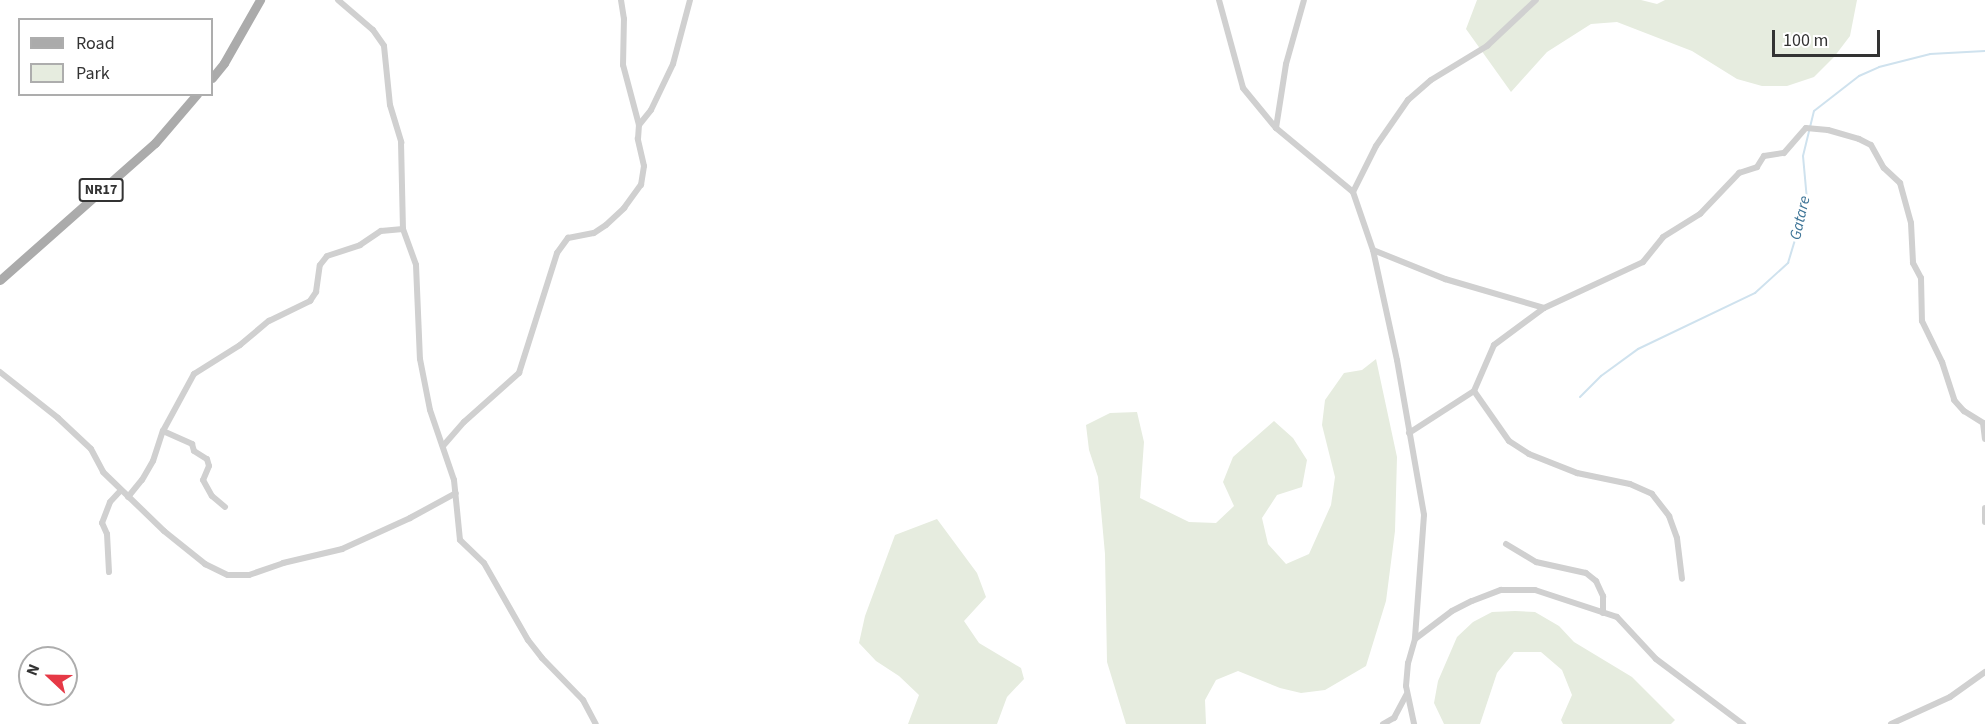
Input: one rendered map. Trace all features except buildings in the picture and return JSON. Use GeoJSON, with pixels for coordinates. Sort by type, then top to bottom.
{"type":"FeatureCollection","features":[{"type":"Feature","properties":{"kind":"main road"},"geometry":{"type":"LineString","coordinates":[[213,77],[224,63],[260,0]]}},
{"type":"Feature","properties":{"kind":"main road","name":"NR17"},"geometry":{"type":"LineString","coordinates":[[0,280],[155,143],[195,96]]}},
{"type":"Feature","properties":{"kind":"street"},"geometry":{"type":"LineString","coordinates":[[338,0],[373,30],[384,46],[390,105],[401,142],[403,229],[416,265],[420,359],[430,410],[456,493],[460,540],[484,563],[528,640],[542,658],[583,700],[596,724]]}},
{"type":"Feature","properties":{"kind":"street"},"geometry":{"type":"LineString","coordinates":[[443,446],[464,422],[519,373],[557,253],[568,238],[594,233],[606,225],[624,208],[640,185],[644,166],[638,139],[639,125],[623,65],[624,19],[621,0]]}},
{"type":"Feature","properties":{"kind":"street"},"geometry":{"type":"LineString","coordinates":[[639,125],[655,103],[673,64],[690,0]]}},
{"type":"Feature","properties":{"kind":"street"},"geometry":{"type":"LineString","coordinates":[[1219,0],[1243,88],[1276,128],[1353,192],[1373,250],[1424,516],[1415,639],[1408,663],[1407,694],[1414,724]]}},
{"type":"Feature","properties":{"kind":"street"},"geometry":{"type":"LineString","coordinates":[[1276,128],[1286,64],[1304,0]]}},
{"type":"Feature","properties":{"kind":"street"},"geometry":{"type":"LineString","coordinates":[[1353,192],[1376,146],[1408,100],[1431,80],[1487,46],[1536,0]]}},
{"type":"Feature","properties":{"kind":"street"},"geometry":{"type":"LineString","coordinates":[[1409,433],[1474,391],[1494,345],[1544,308],[1643,262],[1663,237],[1700,214],[1739,173],[1757,167],[1764,156],[1784,153],[1806,128],[1828,130],[1860,139],[1871,145],[1884,168],[1900,183],[1911,223],[1913,263],[1921,278],[1922,321],[1942,362],[1954,400],[1964,411],[1983,423],[1985,439]]}},
{"type":"Feature","properties":{"kind":"street"},"geometry":{"type":"LineString","coordinates":[[128,497],[153,461],[163,431],[194,374],[240,345],[269,321],[309,302],[316,292],[323,259],[360,245],[381,231],[403,229]]}},
{"type":"Feature","properties":{"kind":"street"},"geometry":{"type":"LineString","coordinates":[[1373,250],[1445,279],[1544,308]]}},
{"type":"Feature","properties":{"kind":"street"},"geometry":{"type":"LineString","coordinates":[[0,372],[58,418],[91,449],[104,472],[164,531],[205,564],[235,577],[342,549],[410,518],[456,493]]}},
{"type":"Feature","properties":{"kind":"street"},"geometry":{"type":"LineString","coordinates":[[1474,391],[1509,441],[1529,454],[1577,473],[1630,484],[1652,494],[1669,516],[1677,538],[1682,579]]}},
{"type":"Feature","properties":{"kind":"street"},"geometry":{"type":"LineString","coordinates":[[163,431],[192,444],[194,451],[207,459],[209,466],[203,480],[212,496],[225,507]]}},
{"type":"Feature","properties":{"kind":"street"},"geometry":{"type":"LineString","coordinates":[[110,572],[107,534],[102,523],[110,502],[121,490]]}},
{"type":"Feature","properties":{"kind":"street"},"geometry":{"type":"LineString","coordinates":[[1985,508],[1985,522]]}},
{"type":"Feature","properties":{"kind":"street"},"geometry":{"type":"LineString","coordinates":[[1506,544],[1536,562],[1586,573],[1596,581],[1603,596],[1603,613]]}},
{"type":"Feature","properties":{"kind":"street"},"geometry":{"type":"LineString","coordinates":[[1415,639],[1452,611],[1489,594],[1511,588],[1535,590],[1617,617],[1656,659],[1743,724]]}},
{"type":"Feature","properties":{"kind":"street"},"geometry":{"type":"LineString","coordinates":[[1891,724],[1950,697],[1985,672]]}},
{"type":"Feature","properties":{"kind":"street"},"geometry":{"type":"LineString","coordinates":[[1386,724],[1394,718],[1407,694]]}},
{"type":"Feature","properties":{"kind":"green space"},"geometry":{"type":"Polygon","coordinates":[[[1477,0],[1641,0],[1657,4],[1665,0],[1857,0],[1850,36],[1834,57],[1814,77],[1787,86],[1762,86],[1737,79],[1692,51],[1617,22],[1591,24],[1547,52],[1511,92],[1466,29],[1477,0]]]}},
{"type":"Feature","properties":{"kind":"green space"},"geometry":{"type":"Polygon","coordinates":[[[1376,359],[1397,457],[1395,531],[1386,601],[1366,666],[1325,690],[1301,693],[1280,688],[1238,671],[1216,680],[1205,700],[1206,724],[1126,724],[1107,662],[1105,554],[1098,477],[1089,450],[1086,425],[1110,413],[1137,412],[1144,442],[1140,498],[1189,522],[1216,523],[1234,506],[1223,482],[1233,457],[1274,421],[1293,438],[1307,460],[1302,487],[1277,495],[1262,518],[1268,544],[1286,564],[1309,554],[1331,505],[1335,477],[1322,425],[1325,400],[1344,373],[1362,370],[1376,359]]]}},
{"type":"Feature","properties":{"kind":"green space"},"geometry":{"type":"Polygon","coordinates":[[[937,519],[977,573],[986,597],[964,621],[979,643],[1021,668],[1024,679],[1007,697],[997,724],[908,724],[919,695],[899,676],[876,661],[859,643],[865,616],[895,535],[937,519]]]}},
{"type":"Feature","properties":{"kind":"green space"},"geometry":{"type":"Polygon","coordinates":[[[1492,612],[1535,612],[1559,626],[1574,642],[1632,677],[1675,720],[1671,724],[1563,724],[1561,720],[1572,695],[1562,670],[1541,652],[1514,652],[1497,673],[1480,724],[1444,724],[1434,703],[1438,681],[1457,637],[1473,622],[1492,612]]]}},
{"type":"Feature","properties":{"kind":"waterway","name":"Gatare"},"geometry":{"type":"LineString","coordinates":[[1580,397],[1601,376],[1638,349],[1755,293],[1788,263],[1807,200],[1803,156],[1814,111],[1859,76],[1879,67],[1930,54],[1985,51]]}}]}
